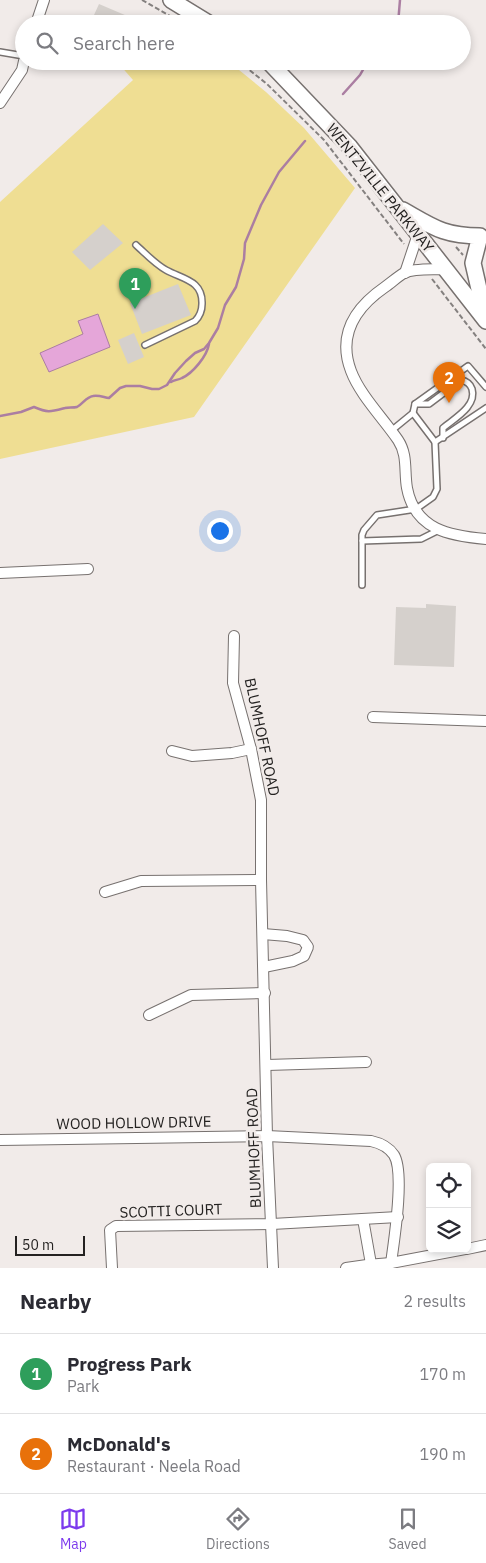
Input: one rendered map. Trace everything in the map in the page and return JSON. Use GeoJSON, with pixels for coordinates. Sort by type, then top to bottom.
{"type":"FeatureCollection","features":[{"type":"Feature","properties":{"kind":"main road"},"geometry":{"type":"LineString","coordinates":[[172,0],[196,15]]}},
{"type":"Feature","properties":{"kind":"main road","name":"WENTZVILLE PARKWAY"},"geometry":{"type":"LineString","coordinates":[[277,70],[350,147],[486,321]]}},
{"type":"Feature","properties":{"kind":"main road"},"geometry":{"type":"LineString","coordinates":[[397,207],[443,232],[456,235],[483,233],[473,263],[486,321]]}},
{"type":"Feature","properties":{"kind":"street"},"geometry":{"type":"LineString","coordinates":[[39,15],[44,0]]}},
{"type":"Feature","properties":{"kind":"street"},"geometry":{"type":"LineString","coordinates":[[0,103],[22,70]]}},
{"type":"Feature","properties":{"kind":"street"},"geometry":{"type":"LineString","coordinates":[[405,273],[418,234]]}},
{"type":"Feature","properties":{"kind":"street"},"geometry":{"type":"LineString","coordinates":[[446,269],[405,273],[374,295],[358,311],[348,332],[346,346],[349,364],[356,383],[404,450],[407,487],[411,500],[420,515],[447,534],[486,539]]}},
{"type":"Feature","properties":{"kind":"street"},"geometry":{"type":"LineString","coordinates":[[0,572],[88,569]]}},
{"type":"Feature","properties":{"kind":"street","name":"BLUMHOFF ROAD"},"geometry":{"type":"LineString","coordinates":[[234,636],[233,683],[251,749],[261,800],[267,1136],[273,1268]]}},
{"type":"Feature","properties":{"kind":"street"},"geometry":{"type":"LineString","coordinates":[[373,717],[486,721]]}},
{"type":"Feature","properties":{"kind":"street"},"geometry":{"type":"LineString","coordinates":[[172,751],[192,756],[232,753],[251,749]]}},
{"type":"Feature","properties":{"kind":"street"},"geometry":{"type":"LineString","coordinates":[[105,892],[142,881],[261,880]]}},
{"type":"Feature","properties":{"kind":"street"},"geometry":{"type":"LineString","coordinates":[[263,934],[287,936],[303,940],[308,947],[304,956],[293,962],[264,967]]}},
{"type":"Feature","properties":{"kind":"street"},"geometry":{"type":"LineString","coordinates":[[149,1015],[190,995],[265,993]]}},
{"type":"Feature","properties":{"kind":"street"},"geometry":{"type":"LineString","coordinates":[[267,1065],[366,1062]]}},
{"type":"Feature","properties":{"kind":"street","name":"WOOD HOLLOW DRIVE"},"geometry":{"type":"LineString","coordinates":[[0,1140],[267,1136],[371,1141],[382,1144],[393,1153],[397,1162],[398,1217],[391,1266]]}},
{"type":"Feature","properties":{"kind":"street"},"geometry":{"type":"LineString","coordinates":[[272,1224],[398,1217]]}},
{"type":"Feature","properties":{"kind":"street"},"geometry":{"type":"LineString","coordinates":[[363,1219],[371,1264]]}},
{"type":"Feature","properties":{"kind":"street","name":"SCOTTI COURT"},"geometry":{"type":"LineString","coordinates":[[112,1268],[110,1230],[116,1226],[272,1224]]}},
{"type":"Feature","properties":{"kind":"street"},"geometry":{"type":"LineString","coordinates":[[471,1248],[486,1245]]}},
{"type":"Feature","properties":{"kind":"street"},"geometry":{"type":"LineString","coordinates":[[346,1268],[371,1264],[391,1266],[448,1253]]}},
{"type":"Feature","properties":{"kind":"lane"},"geometry":{"type":"LineString","coordinates":[[0,52],[15,54]]}},
{"type":"Feature","properties":{"kind":"lane"},"geometry":{"type":"LineString","coordinates":[[136,245],[165,270],[188,279],[195,284],[200,290],[202,299],[200,317],[196,321],[145,344]]}},
{"type":"Feature","properties":{"kind":"lane"},"geometry":{"type":"LineString","coordinates":[[391,431],[413,413],[415,404],[468,366],[486,387]]}},
{"type":"Feature","properties":{"kind":"lane"},"geometry":{"type":"LineString","coordinates":[[415,404],[429,404],[461,380],[467,382],[472,387],[474,397],[472,404],[443,428],[443,438]]}},
{"type":"Feature","properties":{"kind":"lane"},"geometry":{"type":"LineString","coordinates":[[435,442],[486,408]]}},
{"type":"Feature","properties":{"kind":"lane"},"geometry":{"type":"LineString","coordinates":[[362,585],[362,542],[364,530],[377,515],[416,509],[433,497],[437,489],[435,442],[413,413]]}},
{"type":"Feature","properties":{"kind":"lane"},"geometry":{"type":"LineString","coordinates":[[362,542],[421,539],[439,530]]}},
{"type":"Feature","properties":{"kind":"path"},"geometry":{"type":"LineString","coordinates":[[142,0],[168,15]]}},
{"type":"Feature","properties":{"kind":"path"},"geometry":{"type":"LineString","coordinates":[[249,70],[267,84],[324,140],[412,254]]}},
{"type":"Feature","properties":{"kind":"path"},"geometry":{"type":"LineString","coordinates":[[456,246],[468,261]]}},
{"type":"Feature","properties":{"kind":"path"},"geometry":{"type":"LineString","coordinates":[[425,270],[486,350]]}},
{"type":"Feature","properties":{"kind":"shaded area"},"geometry":{"type":"Polygon","coordinates":[[[124,70],[239,70],[266,92],[304,128],[355,188],[194,417],[0,459],[0,202],[133,80],[124,70]]]}},
{"type":"Feature","properties":{"kind":"shaded area"},"geometry":{"type":"Polygon","coordinates":[[[98,314],[110,347],[49,372],[40,353],[83,334],[78,321],[98,314]]]}},
{"type":"Feature","properties":{"kind":"building"},"geometry":{"type":"Polygon","coordinates":[[[99,4],[125,15],[94,15],[99,4]]]}},
{"type":"Feature","properties":{"kind":"building"},"geometry":{"type":"Polygon","coordinates":[[[103,224],[123,243],[90,270],[72,252],[103,224]]]}},
{"type":"Feature","properties":{"kind":"building"},"geometry":{"type":"Polygon","coordinates":[[[178,284],[191,315],[142,334],[130,303],[178,284]]]}},
{"type":"Feature","properties":{"kind":"building"},"geometry":{"type":"Polygon","coordinates":[[[134,333],[144,357],[128,364],[118,340],[134,333]]]}},
{"type":"Feature","properties":{"kind":"building"},"geometry":{"type":"Polygon","coordinates":[[[426,604],[456,606],[454,667],[394,665],[396,607],[426,608],[426,604]]]}},
{"type":"Feature","properties":{"kind":"waterway"},"geometry":{"type":"LineString","coordinates":[[399,15],[400,0]]}},
{"type":"Feature","properties":{"kind":"waterway"},"geometry":{"type":"LineString","coordinates":[[343,94],[363,70]]}},
{"type":"Feature","properties":{"kind":"waterway"},"geometry":{"type":"LineString","coordinates":[[0,416],[21,412],[34,407],[49,411],[77,407],[91,397],[109,398],[120,388],[126,386],[159,389],[167,385],[186,361],[195,353],[204,349],[218,328],[225,305],[236,287],[244,259],[245,243],[261,205],[279,172],[305,141]]}},
{"type":"Feature","properties":{"kind":"waterway"},"geometry":{"type":"LineString","coordinates":[[171,382],[181,379],[195,368],[208,349],[209,344]]}},
{"type":"Feature","properties":{"kind":"place","name":"Progress Park"},"geometry":{"type":"Point","coordinates":[135,309]}},
{"type":"Feature","properties":{"kind":"place","name":"McDonald's"},"geometry":{"type":"Point","coordinates":[449,403]}}]}
